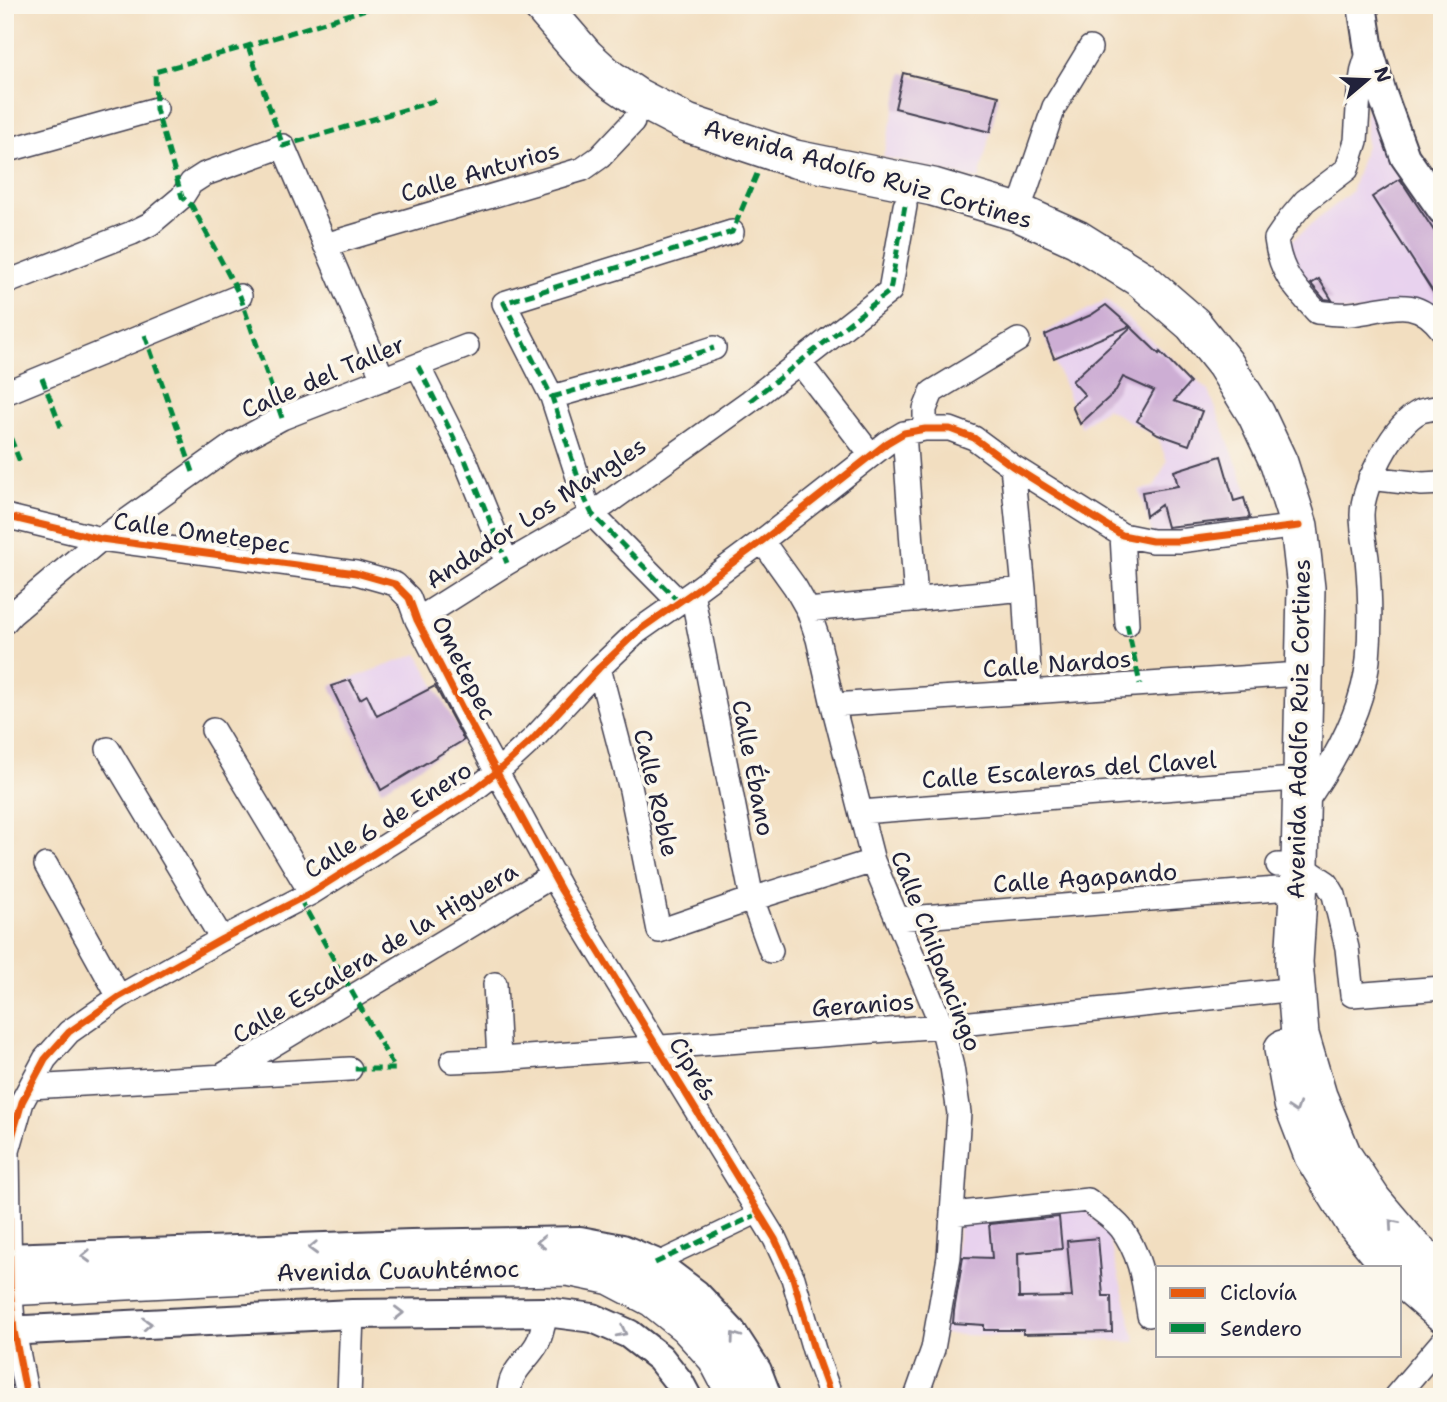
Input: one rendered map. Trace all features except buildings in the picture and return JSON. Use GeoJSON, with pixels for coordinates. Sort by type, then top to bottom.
{"type":"FeatureCollection","features":[{"type":"Feature","properties":{"kind":"main road","name":"Avenida Adolfo Ruiz Cortines"},"geometry":{"type":"LineString","coordinates":[[514,5],[593,97],[633,122],[757,174],[905,206],[1009,233],[1064,254],[1136,301],[1177,337],[1209,372],[1240,418],[1290,527],[1285,596],[1285,675],[1292,794]]}},
{"type":"Feature","properties":{"kind":"main road","name":"Avenida Adolfo Ruiz Cortines"},"geometry":{"type":"LineString","coordinates":[[541,5],[586,57],[609,78],[637,97],[687,123],[795,159],[933,187],[1017,212],[1077,239],[1142,279],[1193,324],[1225,364],[1255,414],[1279,463],[1290,527],[1306,588],[1276,991],[1279,1028],[1293,1104],[1313,1156],[1354,1222],[1390,1266]]}},
{"type":"Feature","properties":{"kind":"main road","name":"Avenida Adolfo Ruiz Cortines"},"geometry":{"type":"LineString","coordinates":[[1285,873],[1300,1035],[1318,1096],[1343,1156],[1373,1201],[1412,1247],[1442,1272]]}},
{"type":"Feature","properties":{"kind":"main road"},"geometry":{"type":"LineString","coordinates":[[411,1244],[459,1269]]}},
{"type":"Feature","properties":{"kind":"main road","name":"Avenida Cuauhtémoc"},"geometry":{"type":"LineString","coordinates":[[8,1296],[349,1270],[567,1267],[611,1276],[653,1298],[688,1326],[716,1357],[737,1397]]}},
{"type":"Feature","properties":{"kind":"main road"},"geometry":{"type":"LineString","coordinates":[[1402,1279],[1442,1313]]}},
{"type":"Feature","properties":{"kind":"main road","name":"Avenida Cuauhtémoc"},"geometry":{"type":"LineString","coordinates":[[8,1296],[555,1290],[601,1298],[639,1315],[673,1342],[697,1369],[713,1397]]}},
{"type":"Feature","properties":{"kind":"street"},"geometry":{"type":"LineString","coordinates":[[1362,5],[1369,50],[1405,157],[1442,210]]}},
{"type":"Feature","properties":{"kind":"street"},"geometry":{"type":"LineString","coordinates":[[1017,212],[1054,107],[1090,48]]}},
{"type":"Feature","properties":{"kind":"street"},"geometry":{"type":"LineString","coordinates":[[1369,50],[1359,93],[1356,141],[1347,169],[1305,201],[1289,220],[1276,239],[1278,256],[1293,286],[1317,312],[1347,314],[1408,306],[1426,312],[1442,330]]}},
{"type":"Feature","properties":{"kind":"street"},"geometry":{"type":"LineString","coordinates":[[5,151],[156,109]]}},
{"type":"Feature","properties":{"kind":"street","name":"Calle Anturios"},"geometry":{"type":"LineString","coordinates":[[325,244],[583,169],[600,157],[633,122]]}},
{"type":"Feature","properties":{"kind":"street"},"geometry":{"type":"LineString","coordinates":[[5,283],[141,229],[182,197],[191,183],[205,174],[283,146],[383,379]]}},
{"type":"Feature","properties":{"kind":"street","name":"Andador Los Mangles"},"geometry":{"type":"LineString","coordinates":[[417,620],[507,563],[592,514],[750,401],[890,291],[905,206]]}},
{"type":"Feature","properties":{"kind":"street"},"geometry":{"type":"LineString","coordinates":[[686,597],[592,514],[552,397],[504,303],[732,232]]}},
{"type":"Feature","properties":{"kind":"street"},"geometry":{"type":"LineString","coordinates":[[5,393],[240,296]]}},
{"type":"Feature","properties":{"kind":"street"},"geometry":{"type":"LineString","coordinates":[[916,600],[915,431],[932,392],[1018,340]]}},
{"type":"Feature","properties":{"kind":"street","name":"Calle del Taller"},"geometry":{"type":"LineString","coordinates":[[5,622],[101,540],[234,444],[282,418],[467,346]]}},
{"type":"Feature","properties":{"kind":"street"},"geometry":{"type":"LineString","coordinates":[[552,397],[714,348]]}},
{"type":"Feature","properties":{"kind":"street"},"geometry":{"type":"LineString","coordinates":[[800,363],[871,455]]}},
{"type":"Feature","properties":{"kind":"street"},"geometry":{"type":"LineString","coordinates":[[418,366],[466,463],[507,563]]}},
{"type":"Feature","properties":{"kind":"street"},"geometry":{"type":"LineString","coordinates":[[1292,794],[1323,778],[1352,719],[1362,691],[1368,660],[1369,623],[1362,514],[1370,478],[1398,430],[1420,411],[1442,407]]}},
{"type":"Feature","properties":{"kind":"street"},"geometry":{"type":"LineString","coordinates":[[915,431],[950,429],[974,438],[1012,466],[1122,536],[1152,541],[1179,541],[1290,527]]}},
{"type":"Feature","properties":{"kind":"street","name":"Calle 6 de Enero"},"geometry":{"type":"LineString","coordinates":[[27,1397],[8,1296],[7,1145],[30,1087],[46,1059],[69,1032],[119,998],[222,939],[311,893],[471,792],[533,739],[599,668],[638,631],[762,541],[871,455],[915,431]]}},
{"type":"Feature","properties":{"kind":"street"},"geometry":{"type":"LineString","coordinates":[[1012,466],[1024,589],[1030,692]]}},
{"type":"Feature","properties":{"kind":"street"},"geometry":{"type":"LineString","coordinates":[[1370,478],[1422,484],[1442,483]]}},
{"type":"Feature","properties":{"kind":"street","name":"Calle Ometepec"},"geometry":{"type":"LineString","coordinates":[[5,516],[101,540],[356,573],[395,584]]}},
{"type":"Feature","properties":{"kind":"street"},"geometry":{"type":"LineString","coordinates":[[1122,536],[1127,624]]}},
{"type":"Feature","properties":{"kind":"street","name":"Calle Chilpancingo"},"geometry":{"type":"LineString","coordinates":[[762,541],[808,610],[818,639],[873,861],[942,1026],[953,1067],[959,1113],[949,1256],[933,1349],[916,1397]]}},
{"type":"Feature","properties":{"kind":"street","name":"Ometepec"},"geometry":{"type":"LineString","coordinates":[[395,584],[409,598],[417,620],[496,772]]}},
{"type":"Feature","properties":{"kind":"street"},"geometry":{"type":"LineString","coordinates":[[808,610],[1024,589]]}},
{"type":"Feature","properties":{"kind":"street","name":"Calle Ébano"},"geometry":{"type":"LineString","coordinates":[[686,597],[752,899],[771,951]]}},
{"type":"Feature","properties":{"kind":"street","name":"Calle Roble"},"geometry":{"type":"LineString","coordinates":[[599,668],[631,790],[659,932],[752,899]]}},
{"type":"Feature","properties":{"kind":"street","name":"Calle Nardos"},"geometry":{"type":"LineString","coordinates":[[833,705],[1285,675]]}},
{"type":"Feature","properties":{"kind":"street"},"geometry":{"type":"LineString","coordinates":[[214,730],[311,893]]}},
{"type":"Feature","properties":{"kind":"street"},"geometry":{"type":"LineString","coordinates":[[108,749],[222,939]]}},
{"type":"Feature","properties":{"kind":"street","name":"Ciprés"},"geometry":{"type":"LineString","coordinates":[[496,772],[561,890],[775,1239],[793,1278],[831,1397]]}},
{"type":"Feature","properties":{"kind":"street","name":"Calle Escaleras del Clavel"},"geometry":{"type":"LineString","coordinates":[[861,812],[1292,794]]}},
{"type":"Feature","properties":{"kind":"street"},"geometry":{"type":"LineString","coordinates":[[752,899],[873,861]]}},
{"type":"Feature","properties":{"kind":"street"},"geometry":{"type":"LineString","coordinates":[[46,865],[119,998]]}},
{"type":"Feature","properties":{"kind":"street"},"geometry":{"type":"LineString","coordinates":[[1285,873],[1327,883],[1334,895],[1347,948],[1352,995],[1442,988]]}},
{"type":"Feature","properties":{"kind":"street","name":"Calle Agapando"},"geometry":{"type":"LineString","coordinates":[[897,919],[1285,873]]}},
{"type":"Feature","properties":{"kind":"street","name":"Calle Escalera de la Higuera"},"geometry":{"type":"LineString","coordinates":[[223,1075],[554,875]]}},
{"type":"Feature","properties":{"kind":"street"},"geometry":{"type":"LineString","coordinates":[[495,984],[499,1059]]}},
{"type":"Feature","properties":{"kind":"street","name":"Geranios"},"geometry":{"type":"LineString","coordinates":[[452,1061],[942,1026],[1276,991]]}},
{"type":"Feature","properties":{"kind":"street"},"geometry":{"type":"LineString","coordinates":[[30,1087],[350,1069]]}},
{"type":"Feature","properties":{"kind":"street"},"geometry":{"type":"LineString","coordinates":[[952,1214],[1088,1199],[1120,1227],[1134,1250],[1142,1272],[1149,1315]]}},
{"type":"Feature","properties":{"kind":"street"},"geometry":{"type":"LineString","coordinates":[[655,1263],[760,1213]]}},
{"type":"Feature","properties":{"kind":"street"},"geometry":{"type":"LineString","coordinates":[[8,1296],[411,1244],[580,1241],[622,1249],[655,1263],[696,1294],[731,1331],[757,1371],[767,1397]]}},
{"type":"Feature","properties":{"kind":"street"},"geometry":{"type":"LineString","coordinates":[[8,1296],[352,1314],[547,1312],[593,1318],[629,1334],[660,1358],[687,1397]]}},
{"type":"Feature","properties":{"kind":"street"},"geometry":{"type":"LineString","coordinates":[[509,1397],[514,1371],[538,1343],[547,1312]]}},
{"type":"Feature","properties":{"kind":"street"},"geometry":{"type":"LineString","coordinates":[[349,1397],[352,1314]]}},
{"type":"Feature","properties":{"kind":"street"},"geometry":{"type":"LineString","coordinates":[[1395,1397],[1442,1342]]}},
{"type":"Feature","properties":{"kind":"shaded area"},"geometry":{"type":"Polygon","coordinates":[[[903,73],[999,96],[979,180],[883,157],[903,73]]]}},
{"type":"Feature","properties":{"kind":"shaded area"},"geometry":{"type":"Polygon","coordinates":[[[1366,88],[1382,139],[1393,161],[1442,226],[1442,315],[1318,310],[1287,252],[1291,241],[1351,192],[1366,145],[1366,88]]]}},
{"type":"Feature","properties":{"kind":"shaded area"},"geometry":{"type":"Polygon","coordinates":[[[1106,300],[1209,391],[1259,522],[1153,537],[1139,490],[1154,487],[1167,461],[1158,438],[1106,408],[1081,427],[1043,333],[1106,300]]]}},
{"type":"Feature","properties":{"kind":"shaded area"},"geometry":{"type":"Polygon","coordinates":[[[418,654],[464,740],[381,790],[331,686],[418,654]]]}},
{"type":"Feature","properties":{"kind":"shaded area"},"geometry":{"type":"Polygon","coordinates":[[[1081,1204],[1108,1235],[1136,1342],[942,1334],[961,1217],[1081,1204]]]}},
{"type":"Feature","properties":{"kind":"marked path"},"geometry":{"type":"LineString","coordinates":[[282,418],[240,296],[192,206],[182,197],[156,109],[155,72],[379,5]]}},
{"type":"Feature","properties":{"kind":"marked path"},"geometry":{"type":"LineString","coordinates":[[248,46],[283,146],[437,100]]}},
{"type":"Feature","properties":{"kind":"marked path"},"geometry":{"type":"LineString","coordinates":[[679,602],[592,514],[552,397],[504,303],[732,232],[757,174]]}},
{"type":"Feature","properties":{"kind":"marked path"},"geometry":{"type":"LineString","coordinates":[[750,401],[890,291],[905,206]]}},
{"type":"Feature","properties":{"kind":"marked path"},"geometry":{"type":"LineString","coordinates":[[145,335],[193,472]]}},
{"type":"Feature","properties":{"kind":"marked path"},"geometry":{"type":"LineString","coordinates":[[552,397],[714,348]]}},
{"type":"Feature","properties":{"kind":"marked path"},"geometry":{"type":"LineString","coordinates":[[418,366],[466,462],[507,563]]}},
{"type":"Feature","properties":{"kind":"marked path"},"geometry":{"type":"LineString","coordinates":[[42,378],[61,427]]}},
{"type":"Feature","properties":{"kind":"marked path"},"geometry":{"type":"LineString","coordinates":[[5,424],[20,462]]}},
{"type":"Feature","properties":{"kind":"marked path"},"geometry":{"type":"LineString","coordinates":[[1127,624],[1140,684]]}},
{"type":"Feature","properties":{"kind":"marked path"},"geometry":{"type":"LineString","coordinates":[[300,899],[395,1069],[350,1069]]}},
{"type":"Feature","properties":{"kind":"marked path"},"geometry":{"type":"LineString","coordinates":[[655,1263],[760,1213]]}},
{"type":"Feature","properties":{"kind":"cycle path"},"geometry":{"type":"LineString","coordinates":[[27,1397],[14,1331],[10,1287],[8,1151],[22,1102],[45,1059],[69,1032],[119,997],[311,893],[471,792],[533,739],[599,668],[638,631],[762,541],[887,443],[904,433],[925,429],[950,429],[974,438],[1012,466],[1122,535],[1152,541],[1179,541],[1299,526]]}},
{"type":"Feature","properties":{"kind":"cycle path"},"geometry":{"type":"LineString","coordinates":[[5,516],[101,539],[356,573],[395,584],[409,598],[417,620],[462,708],[561,890],[775,1239],[793,1278],[831,1397]]}}]}
